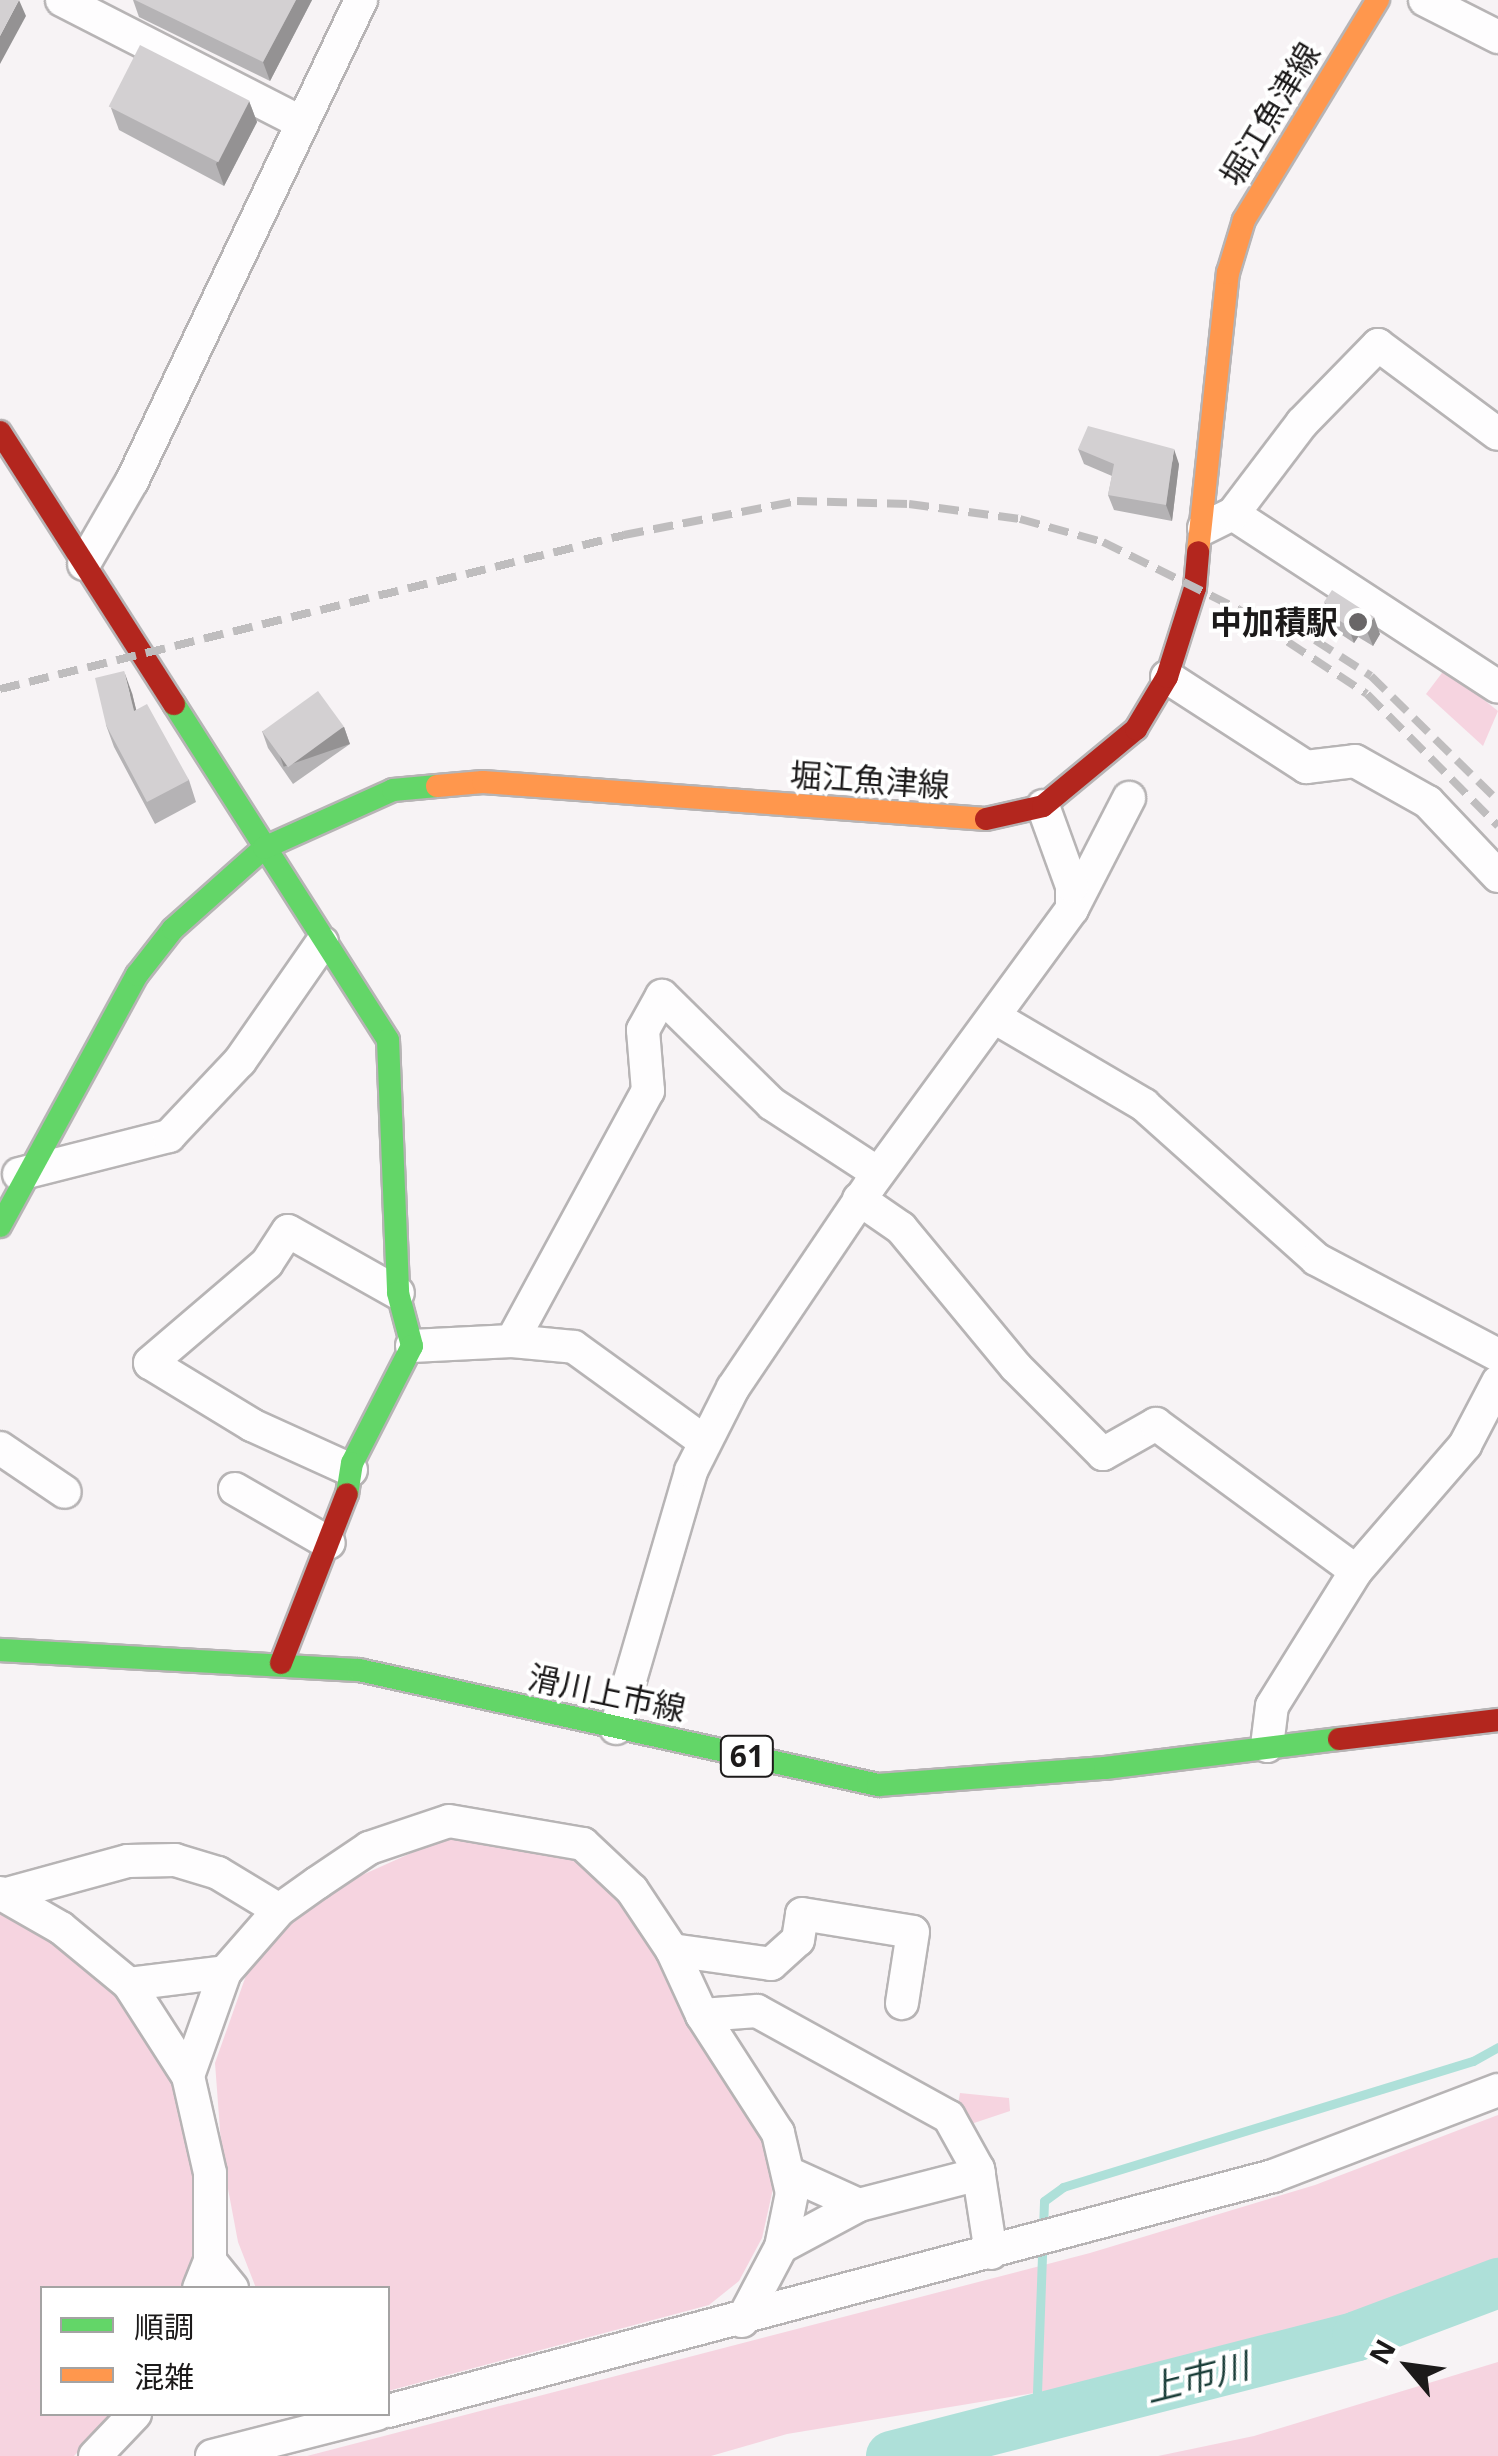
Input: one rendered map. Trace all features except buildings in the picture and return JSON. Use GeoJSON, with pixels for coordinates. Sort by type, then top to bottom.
{"type":"FeatureCollection","features":[{"type":"Feature","properties":{"kind":"main road","name":"堀江魚津線"},"geometry":{"type":"LineString","coordinates":[[0,1226],[13,1176],[137,975],[173,929],[264,848],[393,790],[483,782],[949,820],[1006,818],[1043,806],[1136,729],[1167,677],[1218,521],[1218,346],[1244,220],[1378,0]]}},
{"type":"Feature","properties":{"kind":"main road"},"geometry":{"type":"LineString","coordinates":[[0,432],[322,943],[388,1040],[398,1292],[412,1346],[351,1470],[329,1544],[282,1663]]}},
{"type":"Feature","properties":{"kind":"main road","name":"滑川上市線"},"geometry":{"type":"LineString","coordinates":[[0,1650],[359,1670],[878,1785],[1104,1768],[1498,1720]]}},
{"type":"Feature","properties":{"kind":"street"},"geometry":{"type":"LineString","coordinates":[[62,0],[107,10],[300,122]]}},
{"type":"Feature","properties":{"kind":"street"},"geometry":{"type":"LineString","coordinates":[[84,564],[132,481],[361,0]]}},
{"type":"Feature","properties":{"kind":"street"},"geometry":{"type":"LineString","coordinates":[[1426,0],[1498,37]]}},
{"type":"Feature","properties":{"kind":"street"},"geometry":{"type":"LineString","coordinates":[[1498,434],[1378,345],[1302,424],[1218,521],[1498,686]]}},
{"type":"Feature","properties":{"kind":"street"},"geometry":{"type":"LineString","coordinates":[[1167,677],[1306,766],[1355,762],[1428,802],[1498,876]]}},
{"type":"Feature","properties":{"kind":"street"},"geometry":{"type":"LineString","coordinates":[[616,1728],[704,1441],[777,1316],[1072,908],[1129,798]]}},
{"type":"Feature","properties":{"kind":"street"},"geometry":{"type":"LineString","coordinates":[[1043,806],[1072,886],[1072,908]]}},
{"type":"Feature","properties":{"kind":"street"},"geometry":{"type":"LineString","coordinates":[[13,1176],[169,1136],[240,1060],[322,943]]}},
{"type":"Feature","properties":{"kind":"street"},"geometry":{"type":"LineString","coordinates":[[512,1340],[648,1091],[643,1030],[662,996],[772,1104],[869,1186],[1016,1367],[1103,1454],[1156,1424],[1356,1571]]}},
{"type":"Feature","properties":{"kind":"street"},"geometry":{"type":"LineString","coordinates":[[996,1018],[1144,1105],[1316,1259],[1498,1356]]}},
{"type":"Feature","properties":{"kind":"street"},"geometry":{"type":"LineString","coordinates":[[351,1470],[252,1425],[150,1363],[267,1262],[288,1232],[398,1292]]}},
{"type":"Feature","properties":{"kind":"street"},"geometry":{"type":"LineString","coordinates":[[412,1346],[512,1340],[574,1347],[704,1441]]}},
{"type":"Feature","properties":{"kind":"street"},"geometry":{"type":"LineString","coordinates":[[1267,1746],[1272,1706],[1356,1571],[1465,1445],[1498,1382]]}},
{"type":"Feature","properties":{"kind":"street"},"geometry":{"type":"LineString","coordinates":[[0,1448],[66,1492]]}},
{"type":"Feature","properties":{"kind":"street"},"geometry":{"type":"LineString","coordinates":[[235,1488],[329,1544]]}},
{"type":"Feature","properties":{"kind":"street"},"geometry":{"type":"LineString","coordinates":[[188,2076],[225,1972],[279,1910],[369,1848],[449,1822],[582,1844],[632,1890],[672,1950],[702,2016],[778,2133],[792,2193],[781,2247],[742,2321]]}},
{"type":"Feature","properties":{"kind":"street"},"geometry":{"type":"LineString","coordinates":[[3,1894],[128,1861],[175,1860],[218,1872],[279,1910]]}},
{"type":"Feature","properties":{"kind":"street"},"geometry":{"type":"LineString","coordinates":[[3,1894],[129,1984],[188,2076],[210,2173],[204,2275],[228,2286]]}},
{"type":"Feature","properties":{"kind":"street"},"geometry":{"type":"LineString","coordinates":[[672,1950],[771,1964],[798,1940],[802,1914],[914,1932],[902,2004]]}},
{"type":"Feature","properties":{"kind":"street"},"geometry":{"type":"LineString","coordinates":[[129,1984],[225,1972]]}},
{"type":"Feature","properties":{"kind":"street"},"geometry":{"type":"LineString","coordinates":[[702,2016],[757,2011],[841,2053],[949,2116],[979,2174],[991,2253]]}},
{"type":"Feature","properties":{"kind":"street"},"geometry":{"type":"LineString","coordinates":[[390,2410],[742,2321],[1273,2176],[1498,2090]]}},
{"type":"Feature","properties":{"kind":"street"},"geometry":{"type":"LineString","coordinates":[[788,2173],[859,2206]]}},
{"type":"Feature","properties":{"kind":"street"},"geometry":{"type":"LineString","coordinates":[[781,2247],[859,2206],[979,2174]]}},
{"type":"Feature","properties":{"kind":"street"},"geometry":{"type":"LineString","coordinates":[[96,2456],[133,2416]]}},
{"type":"Feature","properties":{"kind":"street"},"geometry":{"type":"LineString","coordinates":[[212,2456],[369,2416]]}},
{"type":"Feature","properties":{"kind":"shaded area"},"geometry":{"type":"Polygon","coordinates":[[[1445,669],[1498,711],[1483,746],[1426,694],[1445,669]]]}},
{"type":"Feature","properties":{"kind":"shaded area"},"geometry":{"type":"Polygon","coordinates":[[[447,1837],[589,1863],[644,1936],[692,2023],[761,2127],[777,2171],[762,2238],[739,2281],[709,2305],[390,2390],[390,2286],[255,2286],[238,2242],[222,2157],[215,2063],[249,1967],[313,1897],[447,1837]]]}},
{"type":"Feature","properties":{"kind":"shaded area"},"geometry":{"type":"Polygon","coordinates":[[[0,1910],[27,1919],[125,1998],[175,2077],[191,2156],[200,2247],[184,2286],[40,2286],[40,2416],[113,2416],[74,2456],[0,2456],[0,1910]]]}},
{"type":"Feature","properties":{"kind":"shaded area"},"geometry":{"type":"Polygon","coordinates":[[[960,2093],[1009,2098],[1010,2111],[968,2125],[957,2110],[960,2093]]]}},
{"type":"Feature","properties":{"kind":"shaded area"},"geometry":{"type":"Polygon","coordinates":[[[1498,2115],[1498,2302],[1223,2352],[1095,2383],[787,2434],[711,2456],[307,2456],[1090,2253],[1315,2185],[1498,2115]]]}},
{"type":"Feature","properties":{"kind":"shaded area"},"geometry":{"type":"Polygon","coordinates":[[[1498,2362],[1498,2456],[1158,2456],[1254,2436],[1498,2362]]]}},
{"type":"Feature","properties":{"kind":"waterway"},"geometry":{"type":"LineString","coordinates":[[1036,2420],[1044,2201],[1063,2187],[1473,2061],[1498,2047]]}},
{"type":"Feature","properties":{"kind":"waterway","name":"上市川"},"geometry":{"type":"LineString","coordinates":[[891,2456],[1357,2336],[1498,2283]]}},
{"type":"Feature","properties":{"kind":"railway"},"geometry":{"type":"LineString","coordinates":[[0,689],[624,535],[797,501],[909,504],[1020,519],[1103,542],[1238,609],[1367,694],[1498,826]]}},
{"type":"Feature","properties":{"kind":"railway"},"geometry":{"type":"LineString","coordinates":[[1290,624],[1371,676],[1498,801]]}},
{"type":"Feature","properties":{"kind":"traffic: fast"},"geometry":{"type":"LineString","coordinates":[[174,704],[388,1040],[398,1293],[412,1346],[352,1463],[347,1494]]}},
{"type":"Feature","properties":{"kind":"traffic: fast"},"geometry":{"type":"LineString","coordinates":[[0,1226],[137,975],[173,929],[264,848],[393,790],[437,786]]}},
{"type":"Feature","properties":{"kind":"traffic: fast"},"geometry":{"type":"LineString","coordinates":[[0,1650],[359,1670],[878,1785],[1105,1768],[1339,1739]]}},
{"type":"Feature","properties":{"kind":"traffic: slow"},"geometry":{"type":"LineString","coordinates":[[1198,552],[1228,273],[1244,220],[1378,0]]}},
{"type":"Feature","properties":{"kind":"traffic: slow"},"geometry":{"type":"LineString","coordinates":[[437,786],[483,782],[986,819]]}},
{"type":"Feature","properties":{"kind":"traffic: jam"},"geometry":{"type":"LineString","coordinates":[[0,432],[174,704]]}},
{"type":"Feature","properties":{"kind":"traffic: jam"},"geometry":{"type":"LineString","coordinates":[[986,819],[1043,806],[1136,729],[1167,677],[1195,588],[1198,552]]}},
{"type":"Feature","properties":{"kind":"traffic: jam"},"geometry":{"type":"LineString","coordinates":[[281,1663],[347,1494]]}},
{"type":"Feature","properties":{"kind":"traffic: jam"},"geometry":{"type":"LineString","coordinates":[[1339,1739],[1498,1720]]}},
{"type":"Feature","properties":{"kind":"place","name":"中加積駅"},"geometry":{"type":"Point","coordinates":[1358,622]}}]}
